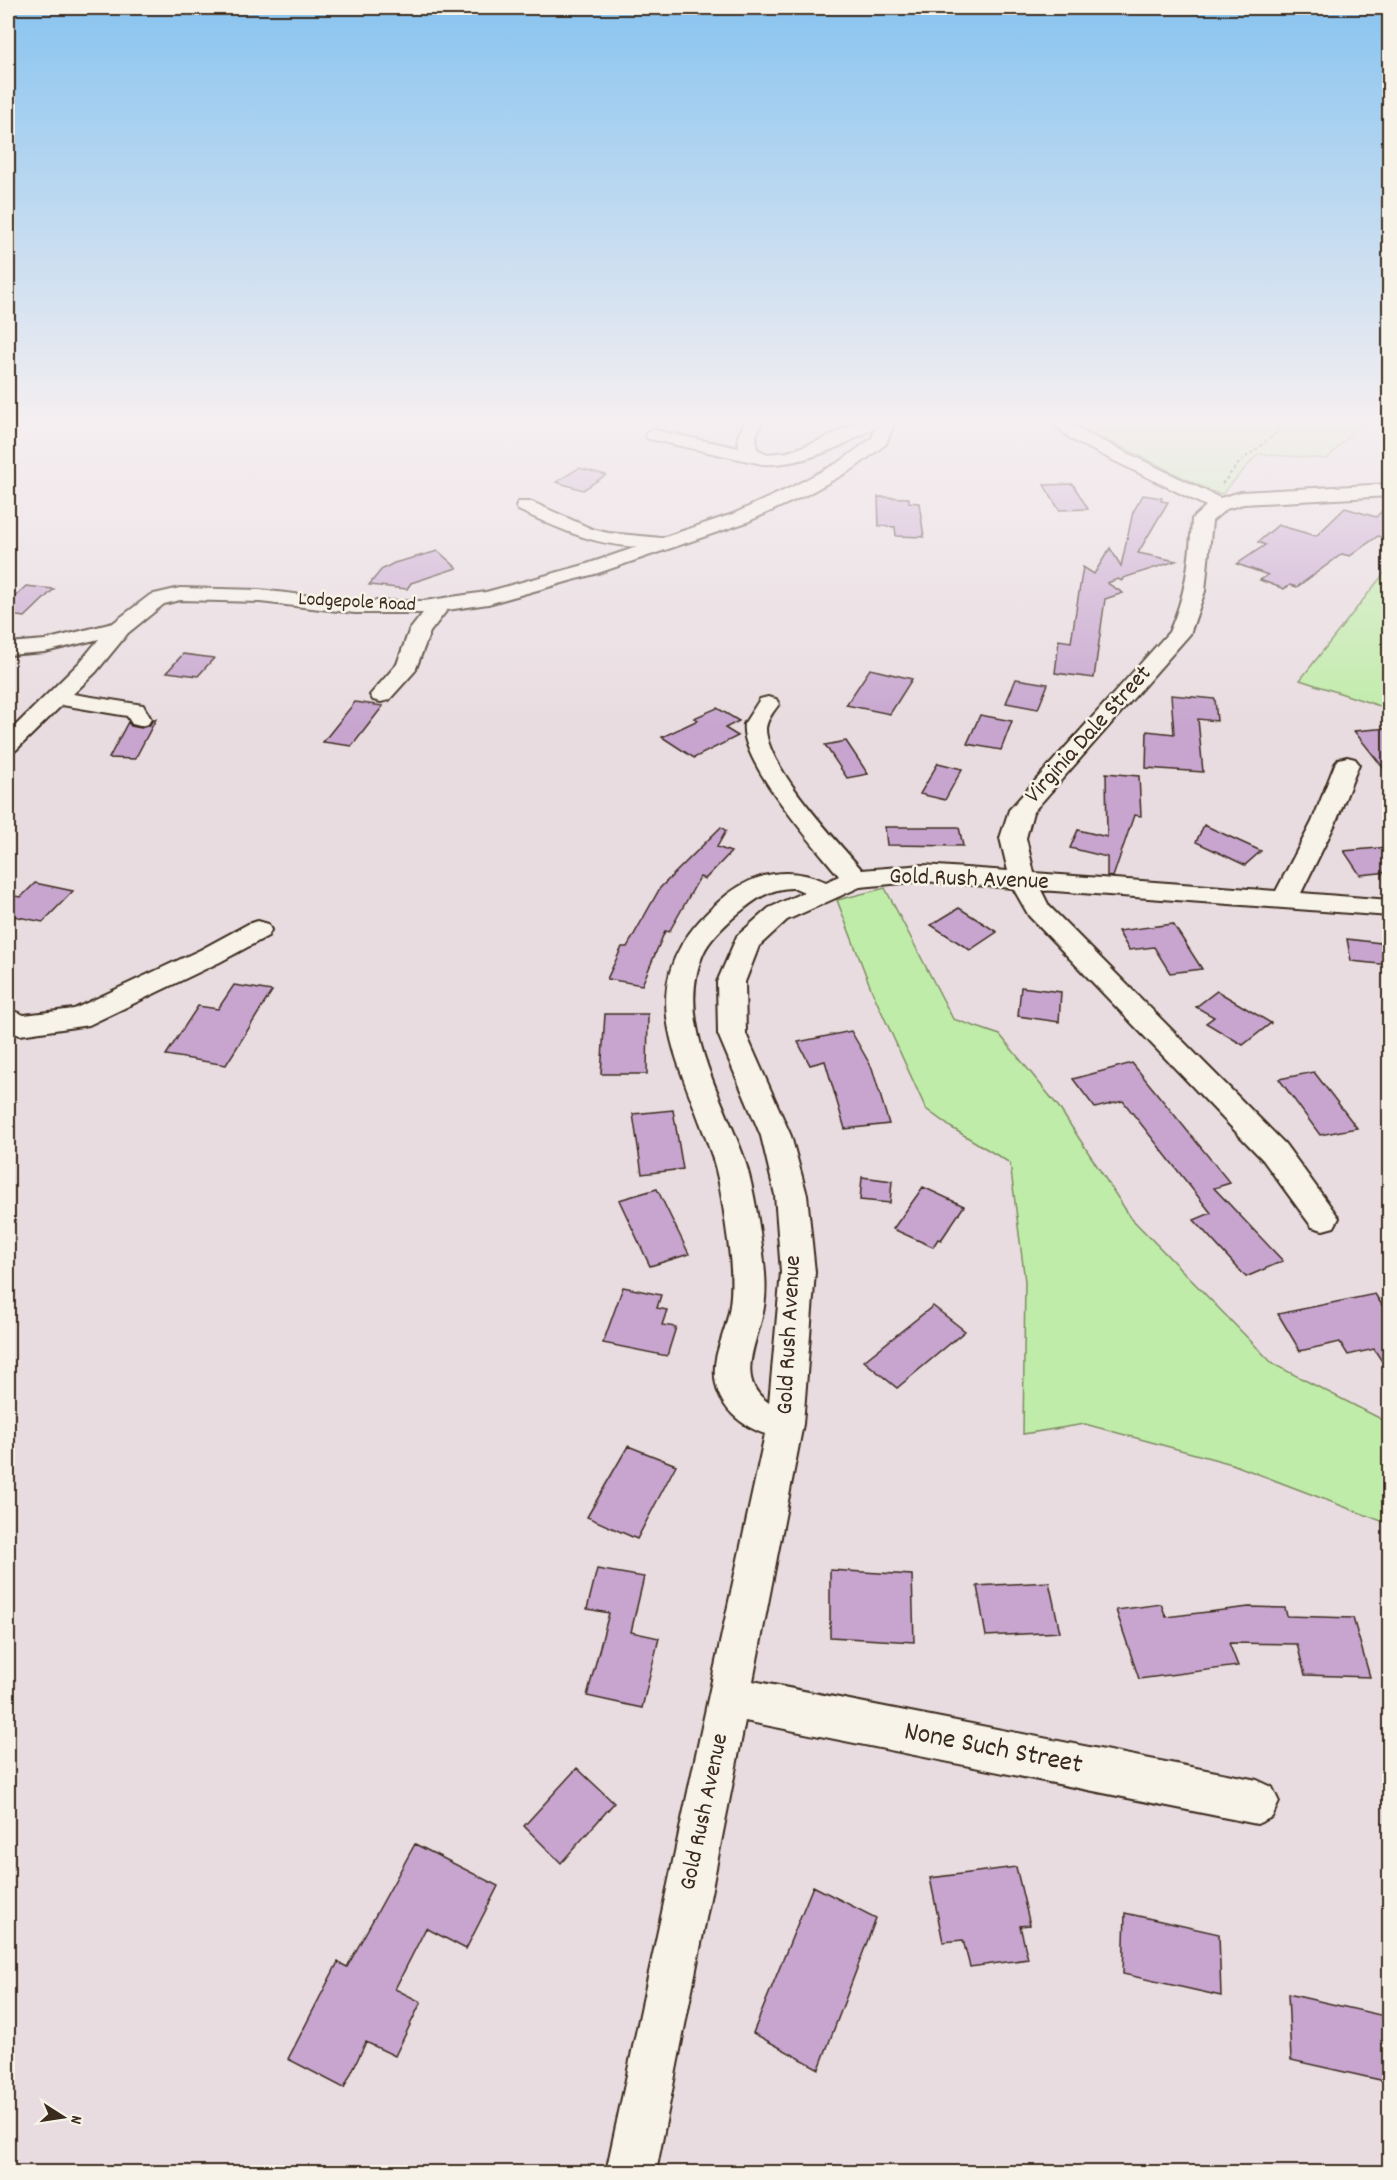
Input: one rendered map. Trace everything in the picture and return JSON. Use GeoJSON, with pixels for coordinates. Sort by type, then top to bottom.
{"type":"FeatureCollection","features":[{"type":"Feature","properties":{"kind":"street"},"geometry":{"type":"LineString","coordinates":[[562,523],[585,533],[608,539],[667,543]]}},
{"type":"Feature","properties":{"kind":"street","name":"Lodgepole Road"},"geometry":{"type":"LineString","coordinates":[[8,649],[45,646],[120,628],[158,599],[180,594],[260,596],[355,607],[424,607],[488,598],[591,569],[726,523]]}},
{"type":"Feature","properties":{"kind":"street","name":"Virginia Dale Street"},"geometry":{"type":"LineString","coordinates":[[1202,523],[1200,573],[1190,612],[1179,634],[1021,810],[1013,838],[1023,881],[1038,910],[1274,1152],[1323,1218]]}},
{"type":"Feature","properties":{"kind":"street"},"geometry":{"type":"LineString","coordinates":[[381,695],[407,666],[420,631],[441,604]]}},
{"type":"Feature","properties":{"kind":"street"},"geometry":{"type":"LineString","coordinates":[[8,745],[88,667],[120,628]]}},
{"type":"Feature","properties":{"kind":"street"},"geometry":{"type":"LineString","coordinates":[[58,698],[135,710],[140,718]]}},
{"type":"Feature","properties":{"kind":"street"},"geometry":{"type":"LineString","coordinates":[[768,704],[760,714],[754,730],[758,744],[840,885]]}},
{"type":"Feature","properties":{"kind":"street"},"geometry":{"type":"LineString","coordinates":[[1284,901],[1324,822],[1347,764]]}},
{"type":"Feature","properties":{"kind":"street","name":"Gold Rush Avenue"},"geometry":{"type":"LineString","coordinates":[[631,2172],[785,1424],[798,1272],[791,1195],[776,1136],[732,1034],[731,982],[747,942],[778,914],[840,885],[923,873],[1389,908]]}},
{"type":"Feature","properties":{"kind":"street"},"geometry":{"type":"LineString","coordinates":[[785,1424],[767,1421],[750,1410],[737,1397],[731,1376],[747,1307],[748,1272],[743,1228],[737,1188],[685,1038],[681,989],[684,970],[690,954],[714,922],[738,899],[759,886],[779,880],[840,885]]}},
{"type":"Feature","properties":{"kind":"street"},"geometry":{"type":"LineString","coordinates":[[8,1019],[20,1025],[80,1018],[210,956],[258,930]]}},
{"type":"Feature","properties":{"kind":"street","name":"None Such Street"},"geometry":{"type":"LineString","coordinates":[[729,1697],[1257,1802]]}},
{"type":"Feature","properties":{"kind":"green space"},"geometry":{"type":"Polygon","coordinates":[[[1389,567],[1389,709],[1300,680],[1389,567]]]}},
{"type":"Feature","properties":{"kind":"green space"},"geometry":{"type":"Polygon","coordinates":[[[885,888],[953,1019],[1000,1035],[1058,1106],[1131,1218],[1273,1364],[1389,1423],[1389,1524],[1232,1464],[1085,1424],[1023,1434],[1025,1281],[1010,1163],[952,1128],[926,1109],[872,991],[837,900],[885,888]]]}},
{"type":"Feature","properties":{"kind":"building"},"geometry":{"type":"Polygon","coordinates":[[[879,523],[922,523],[924,537],[896,536],[895,527],[879,526],[879,523]]]}},
{"type":"Feature","properties":{"kind":"building"},"geometry":{"type":"Polygon","coordinates":[[[1131,523],[1156,523],[1138,553],[1176,561],[1123,578],[1122,581],[1118,579],[1107,583],[1123,593],[1105,599],[1094,678],[1055,673],[1059,640],[1071,642],[1083,567],[1094,574],[1110,548],[1121,566],[1131,523]]]}},
{"type":"Feature","properties":{"kind":"building"},"geometry":{"type":"Polygon","coordinates":[[[1330,523],[1389,523],[1389,539],[1378,536],[1350,556],[1342,554],[1297,587],[1290,585],[1284,589],[1260,580],[1268,575],[1237,564],[1265,545],[1258,542],[1278,525],[1316,536],[1330,523]]]}},
{"type":"Feature","properties":{"kind":"building"},"geometry":{"type":"Polygon","coordinates":[[[438,551],[457,568],[411,583],[407,589],[369,585],[381,570],[394,563],[438,551]]]}},
{"type":"Feature","properties":{"kind":"building"},"geometry":{"type":"Polygon","coordinates":[[[26,586],[54,589],[25,617],[8,615],[8,603],[26,586]]]}},
{"type":"Feature","properties":{"kind":"building"},"geometry":{"type":"Polygon","coordinates":[[[183,654],[214,658],[198,676],[167,672],[183,654]]]}},
{"type":"Feature","properties":{"kind":"building"},"geometry":{"type":"Polygon","coordinates":[[[870,669],[912,679],[890,714],[846,705],[870,669]]]}},
{"type":"Feature","properties":{"kind":"building"},"geometry":{"type":"Polygon","coordinates":[[[1016,679],[1048,684],[1038,709],[1006,703],[1016,679]]]}},
{"type":"Feature","properties":{"kind":"building"},"geometry":{"type":"Polygon","coordinates":[[[1171,695],[1215,699],[1217,721],[1198,719],[1203,772],[1146,768],[1147,731],[1174,734],[1171,695]]]}},
{"type":"Feature","properties":{"kind":"building"},"geometry":{"type":"Polygon","coordinates":[[[355,702],[383,706],[352,746],[323,742],[355,702]]]}},
{"type":"Feature","properties":{"kind":"building"},"geometry":{"type":"Polygon","coordinates":[[[717,708],[739,721],[725,728],[738,736],[694,758],[662,737],[698,720],[694,718],[717,708]]]}},
{"type":"Feature","properties":{"kind":"building"},"geometry":{"type":"Polygon","coordinates":[[[980,715],[1012,721],[1001,750],[967,744],[980,715]]]}},
{"type":"Feature","properties":{"kind":"building"},"geometry":{"type":"Polygon","coordinates":[[[153,719],[156,719],[135,759],[109,758],[128,722],[131,726],[141,728],[150,725],[153,719]]]}},
{"type":"Feature","properties":{"kind":"building"},"geometry":{"type":"Polygon","coordinates":[[[1389,728],[1389,775],[1354,731],[1389,728]]]}},
{"type":"Feature","properties":{"kind":"building"},"geometry":{"type":"Polygon","coordinates":[[[846,741],[868,774],[847,778],[825,745],[846,741]]]}},
{"type":"Feature","properties":{"kind":"building"},"geometry":{"type":"Polygon","coordinates":[[[938,763],[962,769],[945,800],[920,794],[938,763]]]}},
{"type":"Feature","properties":{"kind":"building"},"geometry":{"type":"Polygon","coordinates":[[[1106,773],[1139,776],[1141,816],[1134,815],[1113,877],[1107,876],[1107,857],[1070,848],[1078,830],[1107,837],[1106,773]]]}},
{"type":"Feature","properties":{"kind":"building"},"geometry":{"type":"Polygon","coordinates":[[[1204,825],[1261,851],[1245,865],[1196,842],[1204,825]]]}},
{"type":"Feature","properties":{"kind":"building"},"geometry":{"type":"Polygon","coordinates":[[[721,827],[726,831],[717,847],[731,852],[705,879],[700,877],[669,932],[665,931],[642,985],[607,979],[622,947],[627,947],[660,888],[721,827]]]}},
{"type":"Feature","properties":{"kind":"building"},"geometry":{"type":"Polygon","coordinates":[[[885,827],[959,827],[963,846],[887,845],[885,827]]]}},
{"type":"Feature","properties":{"kind":"building"},"geometry":{"type":"Polygon","coordinates":[[[1389,847],[1389,872],[1360,875],[1344,851],[1389,847]]]}},
{"type":"Feature","properties":{"kind":"building"},"geometry":{"type":"Polygon","coordinates":[[[35,883],[73,891],[43,922],[8,915],[8,895],[21,897],[35,883]]]}},
{"type":"Feature","properties":{"kind":"building"},"geometry":{"type":"Polygon","coordinates":[[[959,908],[997,932],[970,950],[931,925],[959,908]]]}},
{"type":"Feature","properties":{"kind":"building"},"geometry":{"type":"Polygon","coordinates":[[[1173,924],[1202,969],[1170,973],[1154,947],[1129,950],[1118,931],[1173,924]]]}},
{"type":"Feature","properties":{"kind":"building"},"geometry":{"type":"Polygon","coordinates":[[[1347,939],[1389,944],[1389,965],[1351,961],[1347,939]]]}},
{"type":"Feature","properties":{"kind":"building"},"geometry":{"type":"Polygon","coordinates":[[[234,985],[272,991],[226,1065],[166,1055],[198,1006],[218,1009],[234,985]]]}},
{"type":"Feature","properties":{"kind":"building"},"geometry":{"type":"Polygon","coordinates":[[[1021,987],[1061,992],[1059,1022],[1018,1016],[1021,987]]]}},
{"type":"Feature","properties":{"kind":"building"},"geometry":{"type":"Polygon","coordinates":[[[1217,991],[1271,1023],[1243,1045],[1206,1023],[1214,1017],[1196,1007],[1217,991]]]}},
{"type":"Feature","properties":{"kind":"building"},"geometry":{"type":"Polygon","coordinates":[[[605,1014],[648,1014],[647,1074],[601,1074],[605,1014]]]}},
{"type":"Feature","properties":{"kind":"building"},"geometry":{"type":"Polygon","coordinates":[[[851,1031],[872,1068],[889,1124],[845,1129],[825,1061],[810,1065],[798,1042],[851,1031]]]}},
{"type":"Feature","properties":{"kind":"building"},"geometry":{"type":"Polygon","coordinates":[[[1132,1063],[1230,1183],[1214,1188],[1283,1261],[1246,1277],[1194,1220],[1211,1213],[1123,1101],[1095,1108],[1073,1079],[1132,1063]]]}},
{"type":"Feature","properties":{"kind":"building"},"geometry":{"type":"Polygon","coordinates":[[[1314,1072],[1357,1128],[1320,1135],[1279,1079],[1314,1072]]]}},
{"type":"Feature","properties":{"kind":"building"},"geometry":{"type":"Polygon","coordinates":[[[673,1110],[683,1169],[642,1174],[633,1114],[673,1110]]]}},
{"type":"Feature","properties":{"kind":"building"},"geometry":{"type":"Polygon","coordinates":[[[862,1177],[892,1181],[890,1203],[860,1200],[862,1177]]]}},
{"type":"Feature","properties":{"kind":"building"},"geometry":{"type":"Polygon","coordinates":[[[923,1187],[964,1206],[941,1240],[938,1239],[933,1247],[893,1229],[923,1187]]]}},
{"type":"Feature","properties":{"kind":"building"},"geometry":{"type":"Polygon","coordinates":[[[657,1189],[689,1254],[650,1266],[619,1200],[657,1189]]]}},
{"type":"Feature","properties":{"kind":"building"},"geometry":{"type":"Polygon","coordinates":[[[623,1287],[661,1295],[657,1308],[667,1310],[662,1325],[676,1327],[667,1356],[603,1343],[623,1287]]]}},
{"type":"Feature","properties":{"kind":"building"},"geometry":{"type":"Polygon","coordinates":[[[1375,1294],[1389,1316],[1389,1372],[1374,1349],[1348,1355],[1340,1342],[1300,1351],[1278,1314],[1375,1294]]]}},
{"type":"Feature","properties":{"kind":"building"},"geometry":{"type":"Polygon","coordinates":[[[933,1306],[965,1331],[897,1388],[864,1361],[933,1306]]]}},
{"type":"Feature","properties":{"kind":"building"},"geometry":{"type":"Polygon","coordinates":[[[628,1446],[676,1465],[637,1539],[587,1517],[628,1446]]]}},
{"type":"Feature","properties":{"kind":"building"},"geometry":{"type":"Polygon","coordinates":[[[597,1569],[644,1577],[631,1632],[659,1638],[642,1708],[587,1696],[609,1613],[587,1609],[597,1569]]]}},
{"type":"Feature","properties":{"kind":"building"},"geometry":{"type":"Polygon","coordinates":[[[830,1570],[912,1575],[914,1642],[830,1637],[830,1570]]]}},
{"type":"Feature","properties":{"kind":"building"},"geometry":{"type":"Polygon","coordinates":[[[1049,1582],[1060,1632],[986,1636],[977,1586],[1049,1582]]]}},
{"type":"Feature","properties":{"kind":"building"},"geometry":{"type":"Polygon","coordinates":[[[1161,1604],[1166,1617],[1249,1607],[1285,1608],[1287,1616],[1353,1618],[1370,1677],[1305,1675],[1297,1644],[1229,1643],[1238,1666],[1139,1679],[1116,1610],[1161,1604]]]}},
{"type":"Feature","properties":{"kind":"building"},"geometry":{"type":"Polygon","coordinates":[[[577,1768],[614,1803],[561,1863],[524,1826],[577,1768]]]}},
{"type":"Feature","properties":{"kind":"building"},"geometry":{"type":"Polygon","coordinates":[[[415,1844],[498,1886],[466,1949],[426,1928],[395,1989],[421,2002],[395,2056],[366,2042],[344,2088],[288,2059],[338,1962],[347,1967],[415,1844]]]}},
{"type":"Feature","properties":{"kind":"building"},"geometry":{"type":"Polygon","coordinates":[[[1016,1867],[1030,1925],[1020,1926],[1028,1959],[970,1967],[963,1940],[943,1942],[930,1878],[1016,1867]]]}},
{"type":"Feature","properties":{"kind":"building"},"geometry":{"type":"Polygon","coordinates":[[[813,1886],[876,1918],[819,2069],[753,2033],[813,1886]]]}},
{"type":"Feature","properties":{"kind":"building"},"geometry":{"type":"Polygon","coordinates":[[[1125,1913],[1219,1934],[1221,1996],[1123,1974],[1125,1913]]]}},
{"type":"Feature","properties":{"kind":"building"},"geometry":{"type":"Polygon","coordinates":[[[1288,1994],[1389,2017],[1389,2082],[1291,2060],[1288,1994]]]}}]}
